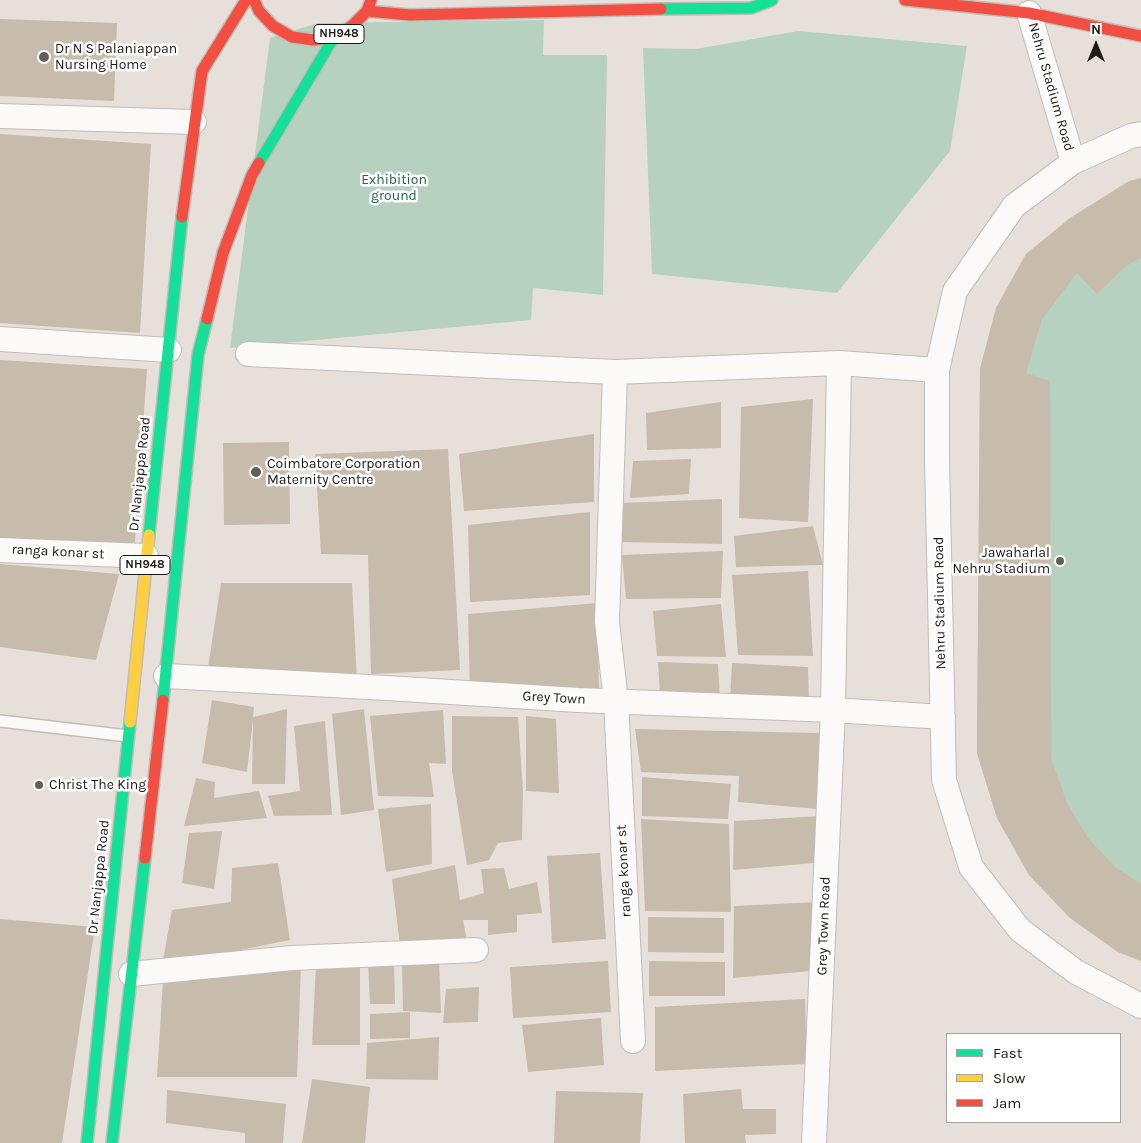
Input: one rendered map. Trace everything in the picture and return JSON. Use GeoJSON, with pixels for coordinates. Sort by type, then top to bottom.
{"type":"FeatureCollection","features":[{"type":"Feature","properties":{"kind":"main road","name":"Dr Nanjappa Road"},"geometry":{"type":"LineString","coordinates":[[112,1143],[166,676],[175,429],[169,350],[182,213],[202,71],[246,0]]}},
{"type":"Feature","properties":{"kind":"main road","name":"NH948"},"geometry":{"type":"LineString","coordinates":[[254,0],[259,11],[273,26],[292,37],[313,40],[334,37],[352,26],[369,5]]}},
{"type":"Feature","properties":{"kind":"main road"},"geometry":{"type":"LineString","coordinates":[[369,5],[410,15],[750,8],[772,0]]}},
{"type":"Feature","properties":{"kind":"main road"},"geometry":{"type":"LineString","coordinates":[[905,0],[1029,12],[1141,36]]}},
{"type":"Feature","properties":{"kind":"main road","name":"Dr Nanjappa Road"},"geometry":{"type":"LineString","coordinates":[[87,1143],[146,556],[175,429],[198,355],[224,253],[252,175],[334,37]]}},
{"type":"Feature","properties":{"kind":"street","name":"Nehru Stadium Road"},"geometry":{"type":"LineString","coordinates":[[1029,12],[1073,162]]}},
{"type":"Feature","properties":{"kind":"street"},"geometry":{"type":"LineString","coordinates":[[0,116],[194,122]]}},
{"type":"Feature","properties":{"kind":"street","name":"Nehru Stadium Road"},"geometry":{"type":"LineString","coordinates":[[1141,134],[1131,136],[1073,162],[1014,206],[955,290],[937,370],[937,460],[944,780],[971,867],[1020,930],[1076,972],[1141,1006]]}},
{"type":"Feature","properties":{"kind":"street"},"geometry":{"type":"LineString","coordinates":[[0,339],[169,350]]}},
{"type":"Feature","properties":{"kind":"street"},"geometry":{"type":"LineString","coordinates":[[248,354],[614,372],[840,363],[937,370]]}},
{"type":"Feature","properties":{"kind":"street","name":"Grey Town Road"},"geometry":{"type":"LineString","coordinates":[[814,1143],[833,710],[840,363]]}},
{"type":"Feature","properties":{"kind":"street","name":"ranga konar st"},"geometry":{"type":"LineString","coordinates":[[614,372],[607,622],[616,701],[632,1041]]}},
{"type":"Feature","properties":{"kind":"street","name":"ranga konar st"},"geometry":{"type":"LineString","coordinates":[[0,550],[146,556]]}},
{"type":"Feature","properties":{"kind":"street","name":"Grey Town"},"geometry":{"type":"LineString","coordinates":[[166,676],[943,717]]}},
{"type":"Feature","properties":{"kind":"street"},"geometry":{"type":"LineString","coordinates":[[131,974],[292,958],[476,950]]}},
{"type":"Feature","properties":{"kind":"lane"},"geometry":{"type":"LineString","coordinates":[[0,721],[128,736]]}},
{"type":"Feature","properties":{"kind":"green space","name":"Exhibition ground"},"geometry":{"type":"Polygon","coordinates":[[[544,20],[543,55],[607,55],[603,295],[533,288],[531,320],[230,348],[270,38],[318,23],[544,20]]]}},
{"type":"Feature","properties":{"kind":"green space"},"geometry":{"type":"Polygon","coordinates":[[[798,31],[967,46],[950,151],[837,293],[652,274],[643,48],[696,49],[798,31]]]}},
{"type":"Feature","properties":{"kind":"green space","name":"Jawaharlal Nehru Stadium"},"geometry":{"type":"Polygon","coordinates":[[[1141,178],[1141,961],[1118,952],[1070,918],[1029,875],[997,818],[977,753],[980,369],[996,308],[1026,254],[1141,178]]]}},
{"type":"Feature","properties":{"kind":"building"},"geometry":{"type":"Polygon","coordinates":[[[0,19],[117,23],[114,101],[0,96],[0,19]]]}},
{"type":"Feature","properties":{"kind":"building"},"geometry":{"type":"Polygon","coordinates":[[[0,134],[151,144],[140,333],[0,323],[0,134]]]}},
{"type":"Feature","properties":{"kind":"building"},"geometry":{"type":"Polygon","coordinates":[[[1141,178],[1141,258],[1126,266],[1097,294],[1077,273],[1042,319],[1026,373],[1050,381],[1051,758],[1067,803],[1088,838],[1115,867],[1141,884],[1141,961],[1118,952],[1070,918],[1029,875],[997,818],[977,753],[980,369],[996,308],[1026,254],[1070,218],[1129,181],[1141,178]]]}},
{"type":"Feature","properties":{"kind":"building"},"geometry":{"type":"Polygon","coordinates":[[[0,360],[147,369],[134,555],[0,550],[0,360]]]}},
{"type":"Feature","properties":{"kind":"building"},"geometry":{"type":"Polygon","coordinates":[[[813,399],[808,522],[739,518],[741,407],[813,399]]]}},
{"type":"Feature","properties":{"kind":"building"},"geometry":{"type":"Polygon","coordinates":[[[721,402],[721,448],[647,450],[646,413],[721,402]]]}},
{"type":"Feature","properties":{"kind":"building"},"geometry":{"type":"Polygon","coordinates":[[[594,434],[594,502],[464,511],[459,454],[594,434]]]}},
{"type":"Feature","properties":{"kind":"building"},"geometry":{"type":"Polygon","coordinates":[[[289,442],[290,524],[224,525],[223,443],[289,442]]]}},
{"type":"Feature","properties":{"kind":"building"},"geometry":{"type":"Polygon","coordinates":[[[448,449],[460,670],[371,674],[368,555],[321,554],[315,454],[448,449]]]}},
{"type":"Feature","properties":{"kind":"building"},"geometry":{"type":"Polygon","coordinates":[[[691,459],[689,494],[630,498],[633,461],[691,459]]]}},
{"type":"Feature","properties":{"kind":"building"},"geometry":{"type":"Polygon","coordinates":[[[722,499],[722,544],[618,542],[621,503],[722,499]]]}},
{"type":"Feature","properties":{"kind":"building"},"geometry":{"type":"Polygon","coordinates":[[[590,512],[590,595],[470,602],[468,525],[590,512]]]}},
{"type":"Feature","properties":{"kind":"building"},"geometry":{"type":"Polygon","coordinates":[[[813,526],[823,565],[736,567],[734,536],[813,526]]]}},
{"type":"Feature","properties":{"kind":"building"},"geometry":{"type":"Polygon","coordinates":[[[723,551],[721,598],[626,599],[622,555],[723,551]]]}},
{"type":"Feature","properties":{"kind":"building"},"geometry":{"type":"Polygon","coordinates":[[[0,564],[119,574],[96,660],[0,647],[0,564]]]}},
{"type":"Feature","properties":{"kind":"building"},"geometry":{"type":"Polygon","coordinates":[[[808,571],[813,656],[738,655],[732,575],[808,571]]]}},
{"type":"Feature","properties":{"kind":"building"},"geometry":{"type":"Polygon","coordinates":[[[221,583],[352,583],[357,681],[207,674],[221,583]]]}},
{"type":"Feature","properties":{"kind":"building"},"geometry":{"type":"Polygon","coordinates":[[[598,603],[599,701],[470,693],[468,614],[598,603]]]}},
{"type":"Feature","properties":{"kind":"building"},"geometry":{"type":"Polygon","coordinates":[[[721,604],[726,657],[657,656],[653,611],[721,604]]]}},
{"type":"Feature","properties":{"kind":"building"},"geometry":{"type":"Polygon","coordinates":[[[658,662],[718,664],[720,699],[660,696],[658,662]]]}},
{"type":"Feature","properties":{"kind":"building"},"geometry":{"type":"Polygon","coordinates":[[[732,663],[808,667],[809,704],[730,700],[732,663]]]}},
{"type":"Feature","properties":{"kind":"building"},"geometry":{"type":"Polygon","coordinates":[[[212,700],[254,707],[253,717],[287,709],[285,784],[252,784],[253,719],[247,772],[202,763],[212,700]]]}},
{"type":"Feature","properties":{"kind":"building"},"geometry":{"type":"Polygon","coordinates":[[[364,709],[374,810],[341,815],[332,714],[364,709]]]}},
{"type":"Feature","properties":{"kind":"building"},"geometry":{"type":"Polygon","coordinates":[[[443,710],[446,764],[429,763],[434,797],[378,796],[370,716],[443,710]]]}},
{"type":"Feature","properties":{"kind":"building"},"geometry":{"type":"Polygon","coordinates":[[[452,716],[518,717],[523,791],[522,840],[498,843],[489,860],[467,865],[452,771],[452,716]]]}},
{"type":"Feature","properties":{"kind":"building"},"geometry":{"type":"Polygon","coordinates":[[[526,716],[556,719],[559,793],[526,791],[526,716]]]}},
{"type":"Feature","properties":{"kind":"building"},"geometry":{"type":"Polygon","coordinates":[[[325,721],[332,815],[274,816],[268,796],[300,791],[294,726],[325,721]]]}},
{"type":"Feature","properties":{"kind":"building"},"geometry":{"type":"Polygon","coordinates":[[[635,729],[819,733],[817,809],[738,802],[739,776],[641,772],[635,729]]]}},
{"type":"Feature","properties":{"kind":"building"},"geometry":{"type":"Polygon","coordinates":[[[642,777],[731,784],[728,819],[642,816],[642,777]]]}},
{"type":"Feature","properties":{"kind":"building"},"geometry":{"type":"Polygon","coordinates":[[[196,778],[215,782],[214,798],[259,791],[267,818],[184,826],[196,778]]]}},
{"type":"Feature","properties":{"kind":"building"},"geometry":{"type":"Polygon","coordinates":[[[431,804],[432,864],[386,872],[378,809],[431,804]]]}},
{"type":"Feature","properties":{"kind":"building"},"geometry":{"type":"Polygon","coordinates":[[[821,816],[826,862],[733,870],[734,821],[821,816]]]}},
{"type":"Feature","properties":{"kind":"building"},"geometry":{"type":"Polygon","coordinates":[[[641,819],[729,824],[731,912],[645,911],[641,819]]]}},
{"type":"Feature","properties":{"kind":"building"},"geometry":{"type":"Polygon","coordinates":[[[222,831],[214,889],[182,883],[189,833],[222,831]]]}},
{"type":"Feature","properties":{"kind":"building"},"geometry":{"type":"Polygon","coordinates":[[[600,853],[606,939],[552,943],[547,856],[600,853]]]}},
{"type":"Feature","properties":{"kind":"building"},"geometry":{"type":"Polygon","coordinates":[[[278,863],[290,940],[162,966],[172,910],[231,902],[232,868],[278,863]]]}},
{"type":"Feature","properties":{"kind":"building"},"geometry":{"type":"Polygon","coordinates":[[[455,865],[460,900],[484,893],[481,869],[504,868],[509,889],[537,882],[542,913],[517,915],[517,932],[488,935],[488,920],[463,920],[467,942],[400,946],[392,879],[455,865]]]}},
{"type":"Feature","properties":{"kind":"building"},"geometry":{"type":"Polygon","coordinates":[[[818,902],[822,970],[733,978],[734,906],[818,902]]]}},
{"type":"Feature","properties":{"kind":"building"},"geometry":{"type":"Polygon","coordinates":[[[648,917],[724,918],[724,953],[648,952],[648,917]]]}},
{"type":"Feature","properties":{"kind":"building"},"geometry":{"type":"Polygon","coordinates":[[[0,919],[95,927],[62,1143],[0,1143],[0,919]]]}},
{"type":"Feature","properties":{"kind":"building"},"geometry":{"type":"Polygon","coordinates":[[[439,957],[441,1013],[403,1011],[402,961],[439,957]]]}},
{"type":"Feature","properties":{"kind":"building"},"geometry":{"type":"Polygon","coordinates":[[[394,959],[395,1004],[370,1004],[368,963],[394,959]]]}},
{"type":"Feature","properties":{"kind":"building"},"geometry":{"type":"Polygon","coordinates":[[[360,960],[360,1045],[312,1045],[316,965],[360,960]]]}},
{"type":"Feature","properties":{"kind":"building"},"geometry":{"type":"Polygon","coordinates":[[[608,961],[611,1012],[513,1018],[510,967],[608,961]]]}},
{"type":"Feature","properties":{"kind":"building"},"geometry":{"type":"Polygon","coordinates":[[[649,961],[725,962],[725,996],[649,996],[649,961]]]}},
{"type":"Feature","properties":{"kind":"building"},"geometry":{"type":"Polygon","coordinates":[[[301,965],[297,1077],[157,1077],[163,981],[301,965]]]}},
{"type":"Feature","properties":{"kind":"building"},"geometry":{"type":"Polygon","coordinates":[[[479,987],[478,1022],[443,1023],[446,989],[479,987]]]}},
{"type":"Feature","properties":{"kind":"building"},"geometry":{"type":"Polygon","coordinates":[[[805,999],[807,1064],[655,1071],[655,1007],[805,999]]]}},
{"type":"Feature","properties":{"kind":"building"},"geometry":{"type":"Polygon","coordinates":[[[410,1012],[410,1038],[370,1039],[370,1014],[410,1012]]]}},
{"type":"Feature","properties":{"kind":"building"},"geometry":{"type":"Polygon","coordinates":[[[601,1018],[604,1065],[528,1072],[522,1025],[601,1018]]]}},
{"type":"Feature","properties":{"kind":"building"},"geometry":{"type":"Polygon","coordinates":[[[439,1037],[438,1080],[366,1079],[367,1043],[439,1037]]]}},
{"type":"Feature","properties":{"kind":"building"},"geometry":{"type":"Polygon","coordinates":[[[312,1079],[370,1087],[365,1143],[302,1143],[312,1079]]]}},
{"type":"Feature","properties":{"kind":"building"},"geometry":{"type":"Polygon","coordinates":[[[741,1089],[743,1109],[776,1109],[776,1134],[745,1135],[746,1143],[685,1143],[683,1094],[741,1089]]]}},
{"type":"Feature","properties":{"kind":"building"},"geometry":{"type":"Polygon","coordinates":[[[167,1090],[286,1104],[283,1143],[245,1143],[245,1133],[166,1123],[167,1090]]]}},
{"type":"Feature","properties":{"kind":"building"},"geometry":{"type":"Polygon","coordinates":[[[556,1091],[643,1093],[640,1143],[554,1143],[556,1091]]]}},
{"type":"Feature","properties":{"kind":"traffic: fast"},"geometry":{"type":"LineString","coordinates":[[661,9],[751,8],[772,0]]}},
{"type":"Feature","properties":{"kind":"traffic: fast"},"geometry":{"type":"LineString","coordinates":[[259,163],[334,37]]}},
{"type":"Feature","properties":{"kind":"traffic: fast"},"geometry":{"type":"LineString","coordinates":[[149,535],[182,217]]}},
{"type":"Feature","properties":{"kind":"traffic: fast"},"geometry":{"type":"LineString","coordinates":[[163,700],[198,355],[207,319]]}},
{"type":"Feature","properties":{"kind":"traffic: fast"},"geometry":{"type":"LineString","coordinates":[[87,1143],[130,722]]}},
{"type":"Feature","properties":{"kind":"traffic: fast"},"geometry":{"type":"LineString","coordinates":[[112,1143],[145,858]]}},
{"type":"Feature","properties":{"kind":"traffic: slow"},"geometry":{"type":"LineString","coordinates":[[130,722],[149,535]]}},
{"type":"Feature","properties":{"kind":"traffic: jam"},"geometry":{"type":"LineString","coordinates":[[182,217],[202,71],[246,0]]}},
{"type":"Feature","properties":{"kind":"traffic: jam"},"geometry":{"type":"LineString","coordinates":[[254,0],[259,11],[273,26],[292,37],[313,40],[334,37],[352,26],[367,11],[371,0]]}},
{"type":"Feature","properties":{"kind":"traffic: jam"},"geometry":{"type":"LineString","coordinates":[[905,0],[1029,13],[1141,36]]}},
{"type":"Feature","properties":{"kind":"traffic: jam"},"geometry":{"type":"LineString","coordinates":[[367,11],[410,15],[661,9]]}},
{"type":"Feature","properties":{"kind":"traffic: jam"},"geometry":{"type":"LineString","coordinates":[[207,319],[223,253],[252,175],[259,163]]}},
{"type":"Feature","properties":{"kind":"traffic: jam"},"geometry":{"type":"LineString","coordinates":[[145,858],[163,700]]}},
{"type":"Feature","properties":{"kind":"place","name":"Dr N S Palaniappan Nursing Home"},"geometry":{"type":"Point","coordinates":[44,57]}},
{"type":"Feature","properties":{"kind":"place","name":"Coimbatore Corporation Maternity Centre"},"geometry":{"type":"Point","coordinates":[256,472]}},
{"type":"Feature","properties":{"kind":"place","name":"Jawaharlal Nehru Stadium"},"geometry":{"type":"Point","coordinates":[1060,561]}},
{"type":"Feature","properties":{"kind":"place","name":"Christ The King"},"geometry":{"type":"Point","coordinates":[39,785]}}]}
